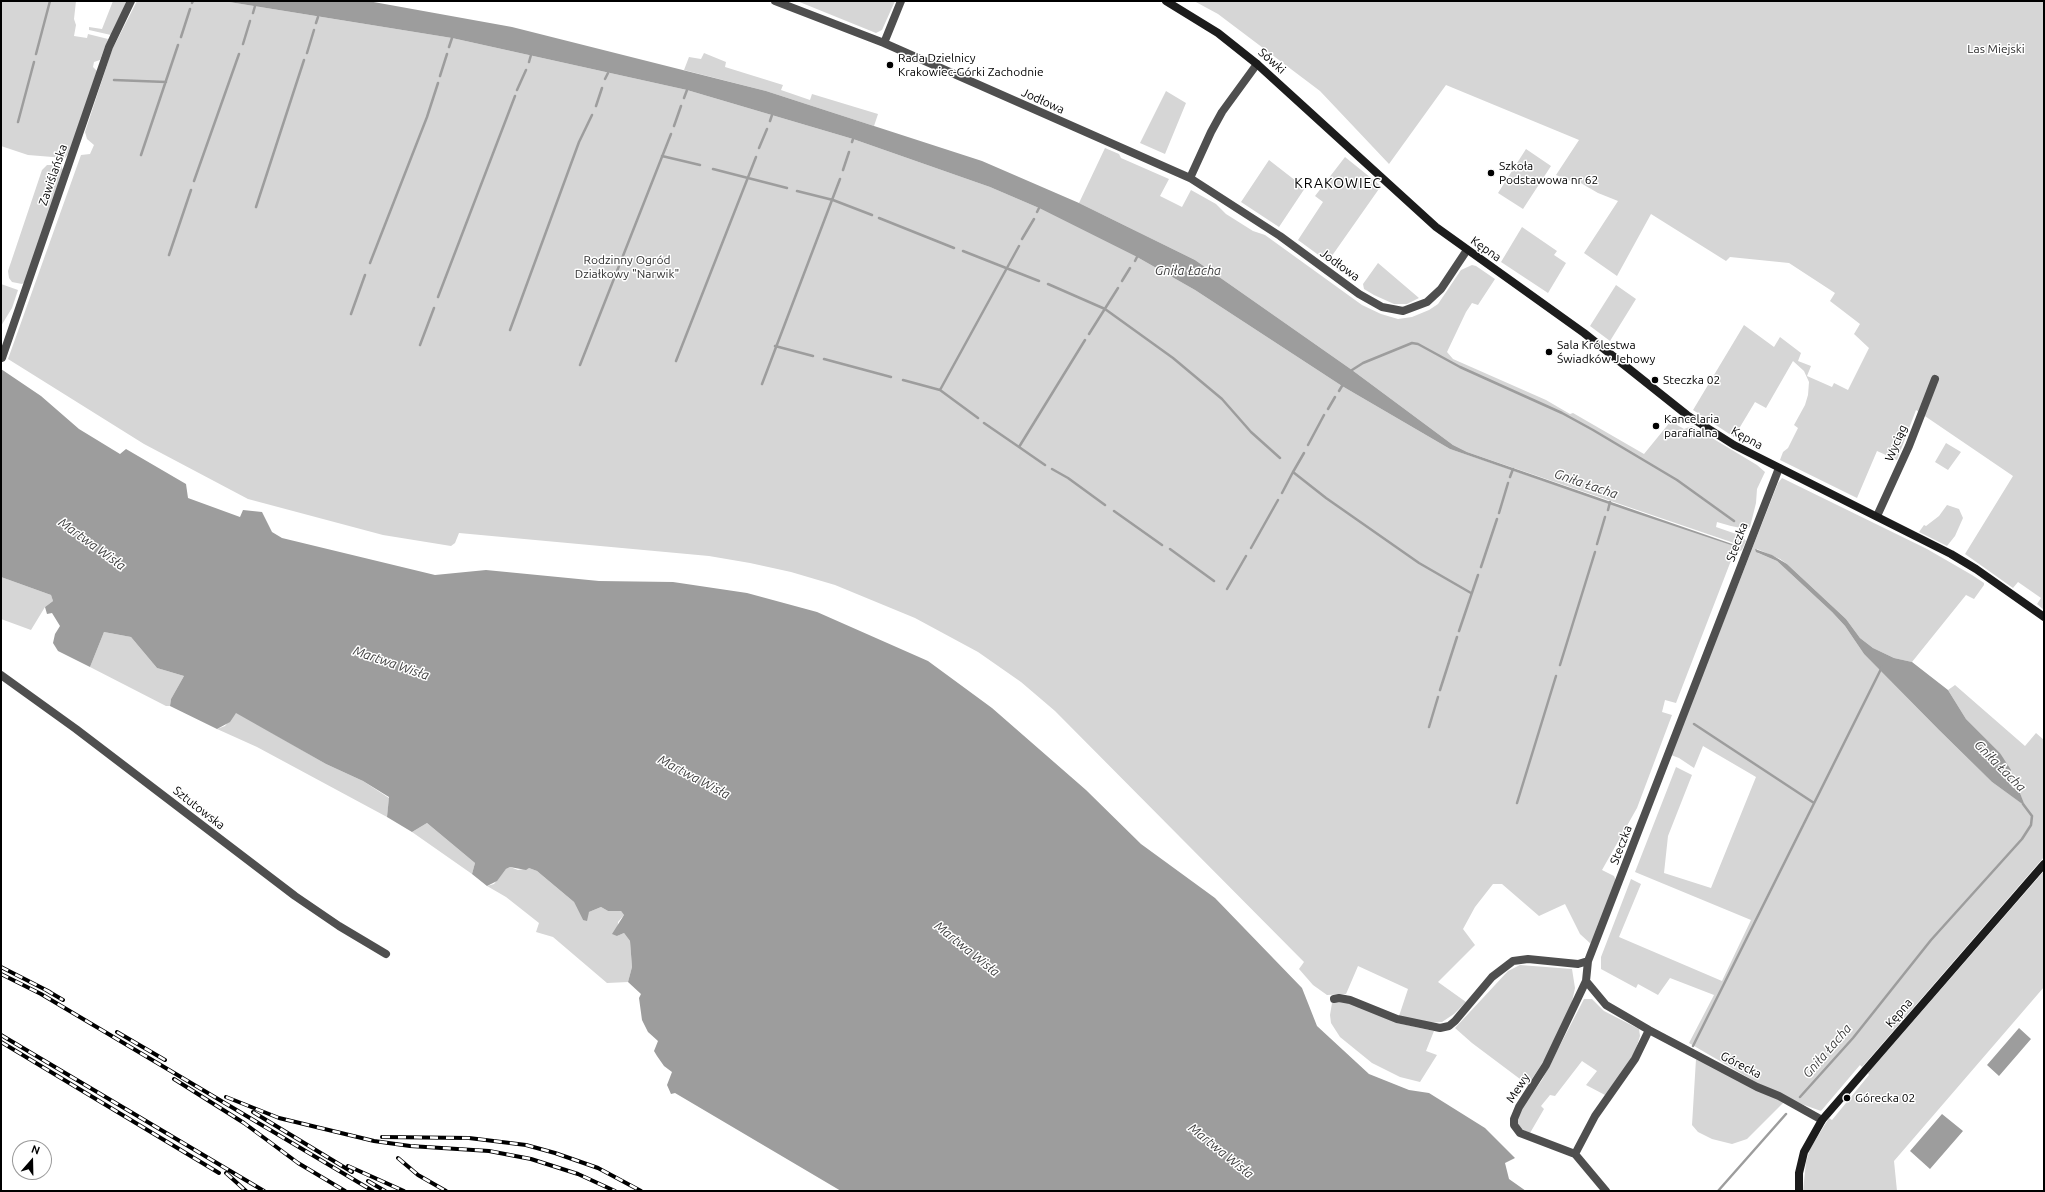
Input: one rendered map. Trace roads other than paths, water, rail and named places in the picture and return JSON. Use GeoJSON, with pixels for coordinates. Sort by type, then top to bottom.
{"type":"FeatureCollection","features":[{"type":"Feature","properties":{"kind":"street","name":"Zawiślańska"},"geometry":{"type":"LineString","coordinates":[[2,358],[109,47],[131,1]]}},
{"type":"Feature","properties":{"kind":"street","name":"Jodłowa"},"geometry":{"type":"LineString","coordinates":[[775,1],[884,43],[1190,178],[1286,241],[1359,294],[1382,307],[1392,310],[1409,309],[1427,302],[1441,289],[1467,250]]}},
{"type":"Feature","properties":{"kind":"street"},"geometry":{"type":"LineString","coordinates":[[884,43],[901,1]]}},
{"type":"Feature","properties":{"kind":"street","name":"Sówki"},"geometry":{"type":"LineString","coordinates":[[1166,1],[1218,33],[1257,64],[1351,150]]}},
{"type":"Feature","properties":{"kind":"street"},"geometry":{"type":"LineString","coordinates":[[1190,178],[1218,118],[1257,64]]}},
{"type":"Feature","properties":{"kind":"street","name":"Kępna"},"geometry":{"type":"LineString","coordinates":[[1351,150],[1415,210],[1467,250],[1584,333],[1687,415],[1734,445],[1877,516],[1963,561],[2044,617]]}},
{"type":"Feature","properties":{"kind":"street","name":"Wyciąg"},"geometry":{"type":"LineString","coordinates":[[1877,516],[1909,446],[1935,379]]}},
{"type":"Feature","properties":{"kind":"street","name":"Steczka"},"geometry":{"type":"LineString","coordinates":[[1588,960],[1779,468]]}},
{"type":"Feature","properties":{"kind":"street","name":"Sztutowska"},"geometry":{"type":"LineString","coordinates":[[1,675],[76,729],[295,896],[339,926],[386,954]]}},
{"type":"Feature","properties":{"kind":"street","name":"Kępna"},"geometry":{"type":"LineString","coordinates":[[1799,1191],[1799,1173],[1804,1152],[1822,1120],[2044,864]]}},
{"type":"Feature","properties":{"kind":"street"},"geometry":{"type":"LineString","coordinates":[[1334,999],[1339,998],[1350,1000],[1396,1019],[1440,1028],[1449,1026],[1455,1021],[1492,977],[1513,961],[1528,959],[1578,964],[1588,960],[1586,981]]}},
{"type":"Feature","properties":{"kind":"street","name":"Górecka"},"geometry":{"type":"LineString","coordinates":[[1586,981],[1606,1005],[1649,1030],[1757,1087],[1779,1096],[1822,1120]]}},
{"type":"Feature","properties":{"kind":"street","name":"Mewy"},"geometry":{"type":"LineString","coordinates":[[1586,981],[1546,1065],[1519,1107],[1514,1122],[1516,1129],[1520,1133],[1575,1154],[1606,1191]]}},
{"type":"Feature","properties":{"kind":"street"},"geometry":{"type":"LineString","coordinates":[[1575,1154],[1595,1116],[1635,1059],[1649,1030]]}},
{"type":"Feature","properties":{"kind":"water","name":"Gniła Łacha"},"geometry":{"type":"Polygon","coordinates":[[[223,1],[368,1],[512,27],[766,91],[982,161],[1079,203],[1195,260],[1352,370],[1453,445],[1467,452],[1738,546],[1737,547],[1632,512],[1450,449],[1342,386],[1195,290],[1137,257],[1039,208],[990,187],[853,139],[687,90],[452,38],[223,1]]]}},
{"type":"Feature","properties":{"kind":"water","name":"Martwa Wisła"},"geometry":{"type":"Polygon","coordinates":[[[1,369],[41,396],[79,429],[120,454],[126,449],[186,484],[188,498],[240,517],[243,510],[262,512],[272,532],[282,538],[435,575],[486,570],[599,581],[673,582],[747,593],[817,612],[928,661],[992,708],[1086,790],[1141,844],[1215,898],[1302,988],[1317,1026],[1369,1074],[1409,1090],[1429,1093],[1485,1128],[1515,1158],[1505,1163],[1509,1179],[1526,1191],[841,1191],[675,1093],[671,1094],[667,1085],[672,1072],[664,1066],[654,1051],[658,1041],[648,1032],[642,1020],[639,998],[641,994],[628,982],[632,967],[630,941],[624,933],[617,936],[612,934],[624,915],[621,911],[608,911],[601,907],[589,912],[587,921],[583,920],[574,902],[537,871],[529,868],[526,870],[510,867],[506,869],[497,881],[487,886],[472,874],[475,863],[427,823],[412,832],[387,817],[389,797],[363,781],[326,764],[236,713],[230,722],[217,729],[170,706],[171,699],[184,676],[157,668],[131,637],[104,632],[90,667],[58,651],[53,643],[55,634],[60,626],[52,613],[47,614],[45,607],[53,601],[51,595],[1,577],[1,369]]]}},
{"type":"Feature","properties":{"kind":"water","name":"Gniła Łacha"},"geometry":{"type":"Polygon","coordinates":[[[1755,549],[1772,555],[1787,564],[1846,619],[1860,638],[1873,648],[1894,658],[1912,662],[1948,690],[1966,719],[2000,753],[2011,770],[2011,786],[2020,793],[2025,806],[1992,782],[1939,730],[1864,654],[1845,626],[1832,612],[1777,561],[1756,552],[1755,549]]]}},
{"type":"Feature","properties":{"kind":"water"},"geometry":{"type":"Polygon","coordinates":[[[2019,1028],[2031,1039],[1999,1076],[1987,1065],[2019,1028]]]}},
{"type":"Feature","properties":{"kind":"water"},"geometry":{"type":"Polygon","coordinates":[[[1942,1114],[1963,1131],[1930,1169],[1910,1151],[1942,1114]]]}},
{"type":"Feature","properties":{"kind":"waterway"},"geometry":{"type":"LineString","coordinates":[[36,54],[50,1]]}},
{"type":"Feature","properties":{"kind":"waterway"},"geometry":{"type":"LineString","coordinates":[[253,13],[255,6]]}},
{"type":"Feature","properties":{"kind":"waterway"},"geometry":{"type":"LineString","coordinates":[[181,37],[190,9]]}},
{"type":"Feature","properties":{"kind":"waterway"},"geometry":{"type":"LineString","coordinates":[[316,23],[318,17]]}},
{"type":"Feature","properties":{"kind":"waterway"},"geometry":{"type":"LineString","coordinates":[[243,44],[250,21]]}},
{"type":"Feature","properties":{"kind":"waterway"},"geometry":{"type":"LineString","coordinates":[[307,53],[314,30]]}},
{"type":"Feature","properties":{"kind":"waterway"},"geometry":{"type":"LineString","coordinates":[[449,47],[452,38]]}},
{"type":"Feature","properties":{"kind":"waterway"},"geometry":{"type":"LineString","coordinates":[[141,155],[178,45]]}},
{"type":"Feature","properties":{"kind":"waterway"},"geometry":{"type":"LineString","coordinates":[[194,181],[239,54]]}},
{"type":"Feature","properties":{"kind":"waterway"},"geometry":{"type":"LineString","coordinates":[[440,76],[447,54]]}},
{"type":"Feature","properties":{"kind":"waterway"},"geometry":{"type":"LineString","coordinates":[[529,62],[531,55]]}},
{"type":"Feature","properties":{"kind":"waterway"},"geometry":{"type":"LineString","coordinates":[[256,207],[304,60]]}},
{"type":"Feature","properties":{"kind":"waterway"},"geometry":{"type":"LineString","coordinates":[[18,122],[34,62]]}},
{"type":"Feature","properties":{"kind":"waterway"},"geometry":{"type":"LineString","coordinates":[[517,90],[526,70]]}},
{"type":"Feature","properties":{"kind":"waterway"},"geometry":{"type":"LineString","coordinates":[[605,79],[608,73]]}},
{"type":"Feature","properties":{"kind":"waterway"},"geometry":{"type":"LineString","coordinates":[[114,80],[166,82]]}},
{"type":"Feature","properties":{"kind":"waterway"},"geometry":{"type":"LineString","coordinates":[[370,263],[427,117],[438,83]]}},
{"type":"Feature","properties":{"kind":"waterway"},"geometry":{"type":"LineString","coordinates":[[596,106],[602,88]]}},
{"type":"Feature","properties":{"kind":"waterway"},"geometry":{"type":"LineString","coordinates":[[684,98],[687,90]]}},
{"type":"Feature","properties":{"kind":"waterway"},"geometry":{"type":"LineString","coordinates":[[438,297],[515,96]]}},
{"type":"Feature","properties":{"kind":"waterway"},"geometry":{"type":"LineString","coordinates":[[674,126],[681,106]]}},
{"type":"Feature","properties":{"kind":"waterway"},"geometry":{"type":"LineString","coordinates":[[510,330],[579,142],[592,115]]}},
{"type":"Feature","properties":{"kind":"waterway"},"geometry":{"type":"LineString","coordinates":[[770,121],[772,115]]}},
{"type":"Feature","properties":{"kind":"waterway"},"geometry":{"type":"LineString","coordinates":[[759,148],[767,129]]}},
{"type":"Feature","properties":{"kind":"waterway"},"geometry":{"type":"LineString","coordinates":[[580,365],[671,134]]}},
{"type":"Feature","properties":{"kind":"waterway"},"geometry":{"type":"LineString","coordinates":[[843,170],[849,152]]}},
{"type":"Feature","properties":{"kind":"waterway"},"geometry":{"type":"LineString","coordinates":[[662,156],[700,165]]}},
{"type":"Feature","properties":{"kind":"waterway"},"geometry":{"type":"LineString","coordinates":[[676,361],[756,157]]}},
{"type":"Feature","properties":{"kind":"waterway"},"geometry":{"type":"LineString","coordinates":[[713,169],[787,188]]}},
{"type":"Feature","properties":{"kind":"waterway"},"geometry":{"type":"LineString","coordinates":[[762,384],[840,179]]}},
{"type":"Feature","properties":{"kind":"waterway"},"geometry":{"type":"LineString","coordinates":[[169,255],[191,190]]}},
{"type":"Feature","properties":{"kind":"waterway"},"geometry":{"type":"LineString","coordinates":[[797,191],[833,200],[872,215]]}},
{"type":"Feature","properties":{"kind":"waterway"},"geometry":{"type":"LineString","coordinates":[[1037,212],[1039,208]]}},
{"type":"Feature","properties":{"kind":"waterway"},"geometry":{"type":"LineString","coordinates":[[879,218],[954,248]]}},
{"type":"Feature","properties":{"kind":"waterway"},"geometry":{"type":"LineString","coordinates":[[1022,239],[1034,219]]}},
{"type":"Feature","properties":{"kind":"waterway"},"geometry":{"type":"LineString","coordinates":[[903,380],[940,390],[1019,246]]}},
{"type":"Feature","properties":{"kind":"waterway"},"geometry":{"type":"LineString","coordinates":[[963,251],[1039,281]]}},
{"type":"Feature","properties":{"kind":"waterway"},"geometry":{"type":"LineString","coordinates":[[1135,261],[1137,257]]}},
{"type":"Feature","properties":{"kind":"waterway"},"geometry":{"type":"LineString","coordinates":[[1122,281],[1130,268]]}},
{"type":"Feature","properties":{"kind":"waterway"},"geometry":{"type":"LineString","coordinates":[[351,314],[365,275]]}},
{"type":"Feature","properties":{"kind":"waterway"},"geometry":{"type":"LineString","coordinates":[[1048,284],[1105,309],[1173,358],[1222,399],[1251,432],[1280,458]]}},
{"type":"Feature","properties":{"kind":"waterway"},"geometry":{"type":"LineString","coordinates":[[1089,334],[1118,288]]}},
{"type":"Feature","properties":{"kind":"waterway"},"geometry":{"type":"LineString","coordinates":[[420,345],[434,308]]}},
{"type":"Feature","properties":{"kind":"waterway"},"geometry":{"type":"LineString","coordinates":[[984,423],[1019,447],[1085,340]]}},
{"type":"Feature","properties":{"kind":"waterway"},"geometry":{"type":"LineString","coordinates":[[1352,370],[1363,363],[1412,343],[1418,344],[1460,367],[1562,413],[1593,430],[1677,480],[1734,521]]}},
{"type":"Feature","properties":{"kind":"waterway"},"geometry":{"type":"LineString","coordinates":[[775,346],[813,356]]}},
{"type":"Feature","properties":{"kind":"waterway"},"geometry":{"type":"LineString","coordinates":[[824,359],[891,377]]}},
{"type":"Feature","properties":{"kind":"waterway"},"geometry":{"type":"LineString","coordinates":[[1339,391],[1342,386]]}},
{"type":"Feature","properties":{"kind":"waterway"},"geometry":{"type":"LineString","coordinates":[[940,390],[978,418]]}},
{"type":"Feature","properties":{"kind":"waterway"},"geometry":{"type":"LineString","coordinates":[[1328,409],[1335,397]]}},
{"type":"Feature","properties":{"kind":"waterway"},"geometry":{"type":"LineString","coordinates":[[1308,445],[1324,415]]}},
{"type":"Feature","properties":{"kind":"waterway"},"geometry":{"type":"LineString","coordinates":[[1019,447],[1045,465]]}},
{"type":"Feature","properties":{"kind":"waterway"},"geometry":{"type":"LineString","coordinates":[[1304,453],[1293,472],[1326,498],[1419,563],[1471,593]]}},
{"type":"Feature","properties":{"kind":"waterway"},"geometry":{"type":"LineString","coordinates":[[1052,469],[1068,478],[1105,505]]}},
{"type":"Feature","properties":{"kind":"waterway","name":"Gniła Łacha"},"geometry":{"type":"LineString","coordinates":[[1510,477],[1513,469]]}},
{"type":"Feature","properties":{"kind":"waterway"},"geometry":{"type":"LineString","coordinates":[[1282,493],[1293,472]]}},
{"type":"Feature","properties":{"kind":"waterway"},"geometry":{"type":"LineString","coordinates":[[1499,513],[1508,483]]}},
{"type":"Feature","properties":{"kind":"waterway"},"geometry":{"type":"LineString","coordinates":[[1251,548],[1278,500]]}},
{"type":"Feature","properties":{"kind":"waterway","name":"Gniła Łacha"},"geometry":{"type":"LineString","coordinates":[[1608,510],[1610,502]]}},
{"type":"Feature","properties":{"kind":"waterway"},"geometry":{"type":"LineString","coordinates":[[1114,511],[1162,545]]}},
{"type":"Feature","properties":{"kind":"waterway"},"geometry":{"type":"LineString","coordinates":[[1597,544],[1605,517]]}},
{"type":"Feature","properties":{"kind":"waterway"},"geometry":{"type":"LineString","coordinates":[[1481,567],[1497,519]]}},
{"type":"Feature","properties":{"kind":"waterway"},"geometry":{"type":"LineString","coordinates":[[1170,549],[1214,581]]}},
{"type":"Feature","properties":{"kind":"waterway"},"geometry":{"type":"LineString","coordinates":[[1560,665],[1595,552]]}},
{"type":"Feature","properties":{"kind":"waterway"},"geometry":{"type":"LineString","coordinates":[[1227,589],[1246,556]]}},
{"type":"Feature","properties":{"kind":"waterway"},"geometry":{"type":"LineString","coordinates":[[1459,631],[1478,575]]}},
{"type":"Feature","properties":{"kind":"waterway"},"geometry":{"type":"LineString","coordinates":[[1440,690],[1457,637]]}},
{"type":"Feature","properties":{"kind":"waterway"},"geometry":{"type":"LineString","coordinates":[[1693,1046],[1882,667]]}},
{"type":"Feature","properties":{"kind":"waterway"},"geometry":{"type":"LineString","coordinates":[[1517,803],[1556,676]]}},
{"type":"Feature","properties":{"kind":"waterway"},"geometry":{"type":"LineString","coordinates":[[1429,727],[1438,697]]}},
{"type":"Feature","properties":{"kind":"waterway"},"geometry":{"type":"LineString","coordinates":[[1694,724],[1814,803]]}},
{"type":"Feature","properties":{"kind":"waterway","name":"Gniła Łacha"},"geometry":{"type":"LineString","coordinates":[[1800,1097],[1853,1038],[1931,940],[2022,839],[2031,825],[2032,816],[2023,804]]}},
{"type":"Feature","properties":{"kind":"waterway","name":"Gniła Łacha"},"geometry":{"type":"LineString","coordinates":[[1718,1191],[1786,1114]]}},
{"type":"Feature","properties":{"kind":"railway"},"geometry":{"type":"LineString","coordinates":[[1,967],[50,992]]}},
{"type":"Feature","properties":{"kind":"railway"},"geometry":{"type":"LineString","coordinates":[[1,974],[41,994],[373,1191]]}},
{"type":"Feature","properties":{"kind":"railway"},"geometry":{"type":"LineString","coordinates":[[46,990],[63,1000]]}},
{"type":"Feature","properties":{"kind":"railway"},"geometry":{"type":"LineString","coordinates":[[117,1032],[165,1060]]}},
{"type":"Feature","properties":{"kind":"railway"},"geometry":{"type":"LineString","coordinates":[[1,1035],[264,1191]]}},
{"type":"Feature","properties":{"kind":"railway"},"geometry":{"type":"LineString","coordinates":[[1,1042],[219,1173]]}},
{"type":"Feature","properties":{"kind":"railway"},"geometry":{"type":"LineString","coordinates":[[174,1079],[244,1123],[298,1163],[345,1191]]}},
{"type":"Feature","properties":{"kind":"railway"},"geometry":{"type":"LineString","coordinates":[[226,1097],[279,1118],[374,1141],[410,1146],[489,1151],[531,1159],[578,1174],[615,1191]]}},
{"type":"Feature","properties":{"kind":"railway"},"geometry":{"type":"LineString","coordinates":[[253,1112],[352,1172]]}},
{"type":"Feature","properties":{"kind":"railway"},"geometry":{"type":"LineString","coordinates":[[382,1137],[469,1138],[526,1145],[555,1153],[598,1168],[641,1191]]}},
{"type":"Feature","properties":{"kind":"railway"},"geometry":{"type":"LineString","coordinates":[[398,1158],[418,1175],[446,1191]]}},
{"type":"Feature","properties":{"kind":"railway"},"geometry":{"type":"LineString","coordinates":[[348,1166],[404,1191]]}},
{"type":"Feature","properties":{"kind":"railway"},"geometry":{"type":"LineString","coordinates":[[226,1173],[246,1191]]}},
{"type":"Feature","properties":{"kind":"railway"},"geometry":{"type":"LineString","coordinates":[[368,1181],[385,1191]]}},
{"type":"Feature","properties":{"kind":"place","name":"Rada Dzielnicy Krakowiec-Górki Zachodnie"},"geometry":{"type":"Point","coordinates":[890,65]}},
{"type":"Feature","properties":{"kind":"place","name":"Szkoła Podstawowa nr 62"},"geometry":{"type":"Point","coordinates":[1491,173]}},
{"type":"Feature","properties":{"kind":"place","name":"Sala Królestwa Świadków Jehowy"},"geometry":{"type":"Point","coordinates":[1549,352]}},
{"type":"Feature","properties":{"kind":"place","name":"Steczka 02"},"geometry":{"type":"Point","coordinates":[1655,380]}},
{"type":"Feature","properties":{"kind":"place","name":"Kancelaria parafialna"},"geometry":{"type":"Point","coordinates":[1656,426]}},
{"type":"Feature","properties":{"kind":"place","name":"Górecka 02"},"geometry":{"type":"Point","coordinates":[1847,1098]}},
{"type":"Feature","properties":{"kind":"district","name":"KRAKOWIEC"},"geometry":{"type":"Point","coordinates":[1338,183]}},
{"type":"Feature","properties":{"kind":"park label","name":"Las Miejski"},"geometry":{"type":"Point","coordinates":[1996,49]}},
{"type":"Feature","properties":{"kind":"park label","name":"Rodzinny Ogród Działkowy \"Narwik\""},"geometry":{"type":"Point","coordinates":[627,267]}}]}
